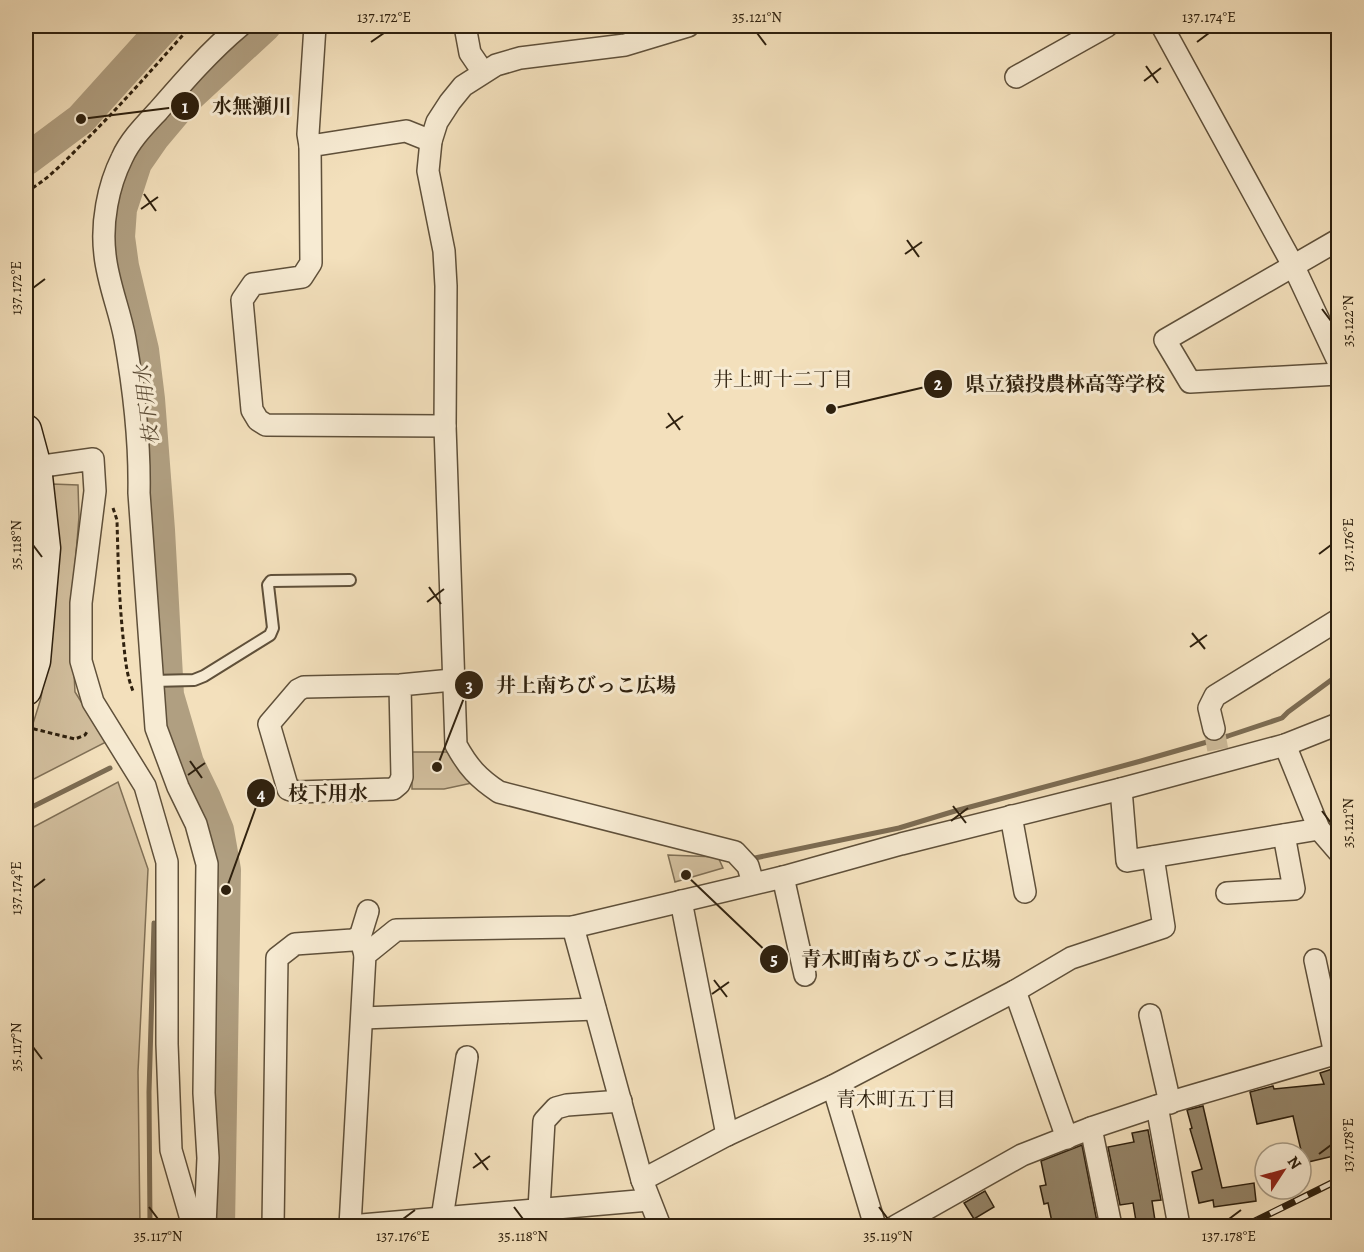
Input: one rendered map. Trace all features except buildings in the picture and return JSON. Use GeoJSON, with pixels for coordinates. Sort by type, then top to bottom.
{"type":"FeatureCollection","features":[{"type":"Feature","properties":{"kind":"street"},"geometry":{"type":"LineString","coordinates":[[205,1227],[208,1158],[204,1093],[207,864],[196,824],[178,788],[156,728],[139,493],[140,462],[137,430],[125,338],[105,254],[105,216],[108,198],[122,157],[136,136],[177,89],[240,26]]}},
{"type":"Feature","properties":{"kind":"street"},"geometry":{"type":"LineString","coordinates":[[315,26],[308,134],[311,263],[302,277],[253,284],[242,300],[252,410],[258,420],[266,425],[445,426]]}},
{"type":"Feature","properties":{"kind":"street"},"geometry":{"type":"LineString","coordinates":[[465,26],[470,53],[483,72]]}},
{"type":"Feature","properties":{"kind":"street"},"geometry":{"type":"LineString","coordinates":[[688,26],[625,45],[520,58],[496,65],[464,86],[437,122],[431,141],[428,171],[444,251],[446,286],[445,426],[456,745],[468,766],[480,780],[500,792],[735,852],[748,866],[753,883]]}},
{"type":"Feature","properties":{"kind":"street"},"geometry":{"type":"LineString","coordinates":[[1016,77],[1107,26]]}},
{"type":"Feature","properties":{"kind":"street"},"geometry":{"type":"LineString","coordinates":[[1162,26],[1294,267],[1338,361]]}},
{"type":"Feature","properties":{"kind":"street"},"geometry":{"type":"LineString","coordinates":[[310,146],[406,131],[431,141]]}},
{"type":"Feature","properties":{"kind":"street"},"geometry":{"type":"LineString","coordinates":[[1338,240],[1165,340],[1190,382],[1338,374]]}},
{"type":"Feature","properties":{"kind":"street"},"geometry":{"type":"LineString","coordinates":[[26,430],[36,467],[45,548],[34,661],[26,690]]}},
{"type":"Feature","properties":{"kind":"street"},"geometry":{"type":"LineString","coordinates":[[36,467],[93,459],[95,491],[81,603],[81,662],[93,702],[145,786],[167,862],[171,1150],[194,1227]]}},
{"type":"Feature","properties":{"kind":"street"},"geometry":{"type":"LineString","coordinates":[[1214,729],[1209,708],[1215,696],[1338,620]]}},
{"type":"Feature","properties":{"kind":"street"},"geometry":{"type":"LineString","coordinates":[[400,685],[402,777],[399,784],[393,789],[297,792],[288,789],[269,724],[298,690],[304,687],[400,685],[452,680]]}},
{"type":"Feature","properties":{"kind":"street"},"geometry":{"type":"LineString","coordinates":[[363,946],[396,930],[573,927],[783,877],[901,844],[1121,789],[1219,756],[1285,745],[1338,724]]}},
{"type":"Feature","properties":{"kind":"street"},"geometry":{"type":"LineString","coordinates":[[1285,745],[1319,829],[1338,850]]}},
{"type":"Feature","properties":{"kind":"street"},"geometry":{"type":"LineString","coordinates":[[1121,789],[1127,861],[1319,829]]}},
{"type":"Feature","properties":{"kind":"street"},"geometry":{"type":"LineString","coordinates":[[1011,816],[1025,892]]}},
{"type":"Feature","properties":{"kind":"street"},"geometry":{"type":"LineString","coordinates":[[1227,893],[1294,889],[1284,835]]}},
{"type":"Feature","properties":{"kind":"street"},"geometry":{"type":"LineString","coordinates":[[368,910],[363,946],[363,1018],[350,1226],[506,1220],[539,1209],[646,1190],[727,1135],[833,1086],[1015,991],[1071,958],[1164,927],[1153,857]]}},
{"type":"Feature","properties":{"kind":"street"},"geometry":{"type":"LineString","coordinates":[[783,877],[805,975]]}},
{"type":"Feature","properties":{"kind":"street"},"geometry":{"type":"LineString","coordinates":[[681,901],[727,1135]]}},
{"type":"Feature","properties":{"kind":"street"},"geometry":{"type":"LineString","coordinates":[[573,927],[646,1190],[660,1227]]}},
{"type":"Feature","properties":{"kind":"street"},"geometry":{"type":"LineString","coordinates":[[273,1227],[277,958],[295,944],[352,939],[363,946]]}},
{"type":"Feature","properties":{"kind":"street"},"geometry":{"type":"LineString","coordinates":[[896,1227],[1022,1155],[1091,1128],[1337,1054],[1315,960]]}},
{"type":"Feature","properties":{"kind":"street"},"geometry":{"type":"LineString","coordinates":[[1015,991],[1067,1138]]}},
{"type":"Feature","properties":{"kind":"street"},"geometry":{"type":"LineString","coordinates":[[363,1018],[596,1009]]}},
{"type":"Feature","properties":{"kind":"street"},"geometry":{"type":"LineString","coordinates":[[1150,1015],[1179,1227]]}},
{"type":"Feature","properties":{"kind":"street"},"geometry":{"type":"LineString","coordinates":[[444,1222],[467,1057]]}},
{"type":"Feature","properties":{"kind":"street"},"geometry":{"type":"LineString","coordinates":[[833,1086],[875,1227]]}},
{"type":"Feature","properties":{"kind":"street"},"geometry":{"type":"LineString","coordinates":[[539,1209],[544,1121],[556,1108],[567,1105],[621,1101]]}},
{"type":"Feature","properties":{"kind":"street"},"geometry":{"type":"LineString","coordinates":[[1091,1128],[1111,1227]]}},
{"type":"Feature","properties":{"kind":"lane"},"geometry":{"type":"LineString","coordinates":[[153,681],[194,680],[270,635],[273,628],[268,585],[271,581],[350,580]]}},
{"type":"Feature","properties":{"kind":"path"},"geometry":{"type":"LineString","coordinates":[[26,192],[55,171],[191,26]]}},
{"type":"Feature","properties":{"kind":"path"},"geometry":{"type":"LineString","coordinates":[[112,504],[117,520],[120,601],[127,678],[136,697]]}},
{"type":"Feature","properties":{"kind":"path"},"geometry":{"type":"LineString","coordinates":[[26,727],[75,739],[85,735],[99,712]]}},
{"type":"Feature","properties":{"kind":"shaded area"},"geometry":{"type":"Polygon","coordinates":[[[52,484],[78,485],[79,517],[71,615],[75,692],[106,742],[28,782],[26,779],[26,746],[41,698],[57,587],[52,484]]]}},
{"type":"Feature","properties":{"kind":"shaded area"},"geometry":{"type":"Polygon","coordinates":[[[412,752],[452,752],[472,783],[444,789],[412,789],[412,752]]]}},
{"type":"Feature","properties":{"kind":"shaded area"},"geometry":{"type":"Polygon","coordinates":[[[118,782],[148,869],[138,1072],[140,1226],[26,1226],[26,831],[118,782]]]}},
{"type":"Feature","properties":{"kind":"shaded area"},"geometry":{"type":"Polygon","coordinates":[[[668,855],[718,857],[723,868],[675,882],[668,855]]]}},
{"type":"Feature","properties":{"kind":"waterway"},"geometry":{"type":"LineString","coordinates":[[26,160],[81,119],[165,26]]}},
{"type":"Feature","properties":{"kind":"waterway","name":"枝下用水"},"geometry":{"type":"LineString","coordinates":[[219,1226],[225,870],[218,830],[188,763],[168,695],[149,399],[143,350],[123,266],[119,237],[121,209],[136,163],[154,137],[186,99],[265,26]]}},
{"type":"Feature","properties":{"kind":"waterway"},"geometry":{"type":"LineString","coordinates":[[755,858],[899,828],[1228,736],[1282,718],[1338,675]]}},
{"type":"Feature","properties":{"kind":"waterway"},"geometry":{"type":"LineString","coordinates":[[30,808],[110,768]]}},
{"type":"Feature","properties":{"kind":"waterway"},"geometry":{"type":"LineString","coordinates":[[150,1226],[149,1092],[154,923]]}},
{"type":"Feature","properties":{"kind":"tunnel"},"geometry":{"type":"LineString","coordinates":[[1214,729],[1218,751]]}},
{"type":"Feature","properties":{"kind":"railway"},"geometry":{"type":"LineString","coordinates":[[1245,1226],[1338,1180]]}},
{"type":"Feature","properties":{"kind":"place","name":"水無瀬川"},"geometry":{"type":"Point","coordinates":[81,119]}},
{"type":"Feature","properties":{"kind":"place","name":"県立猿投農林高等学校"},"geometry":{"type":"Point","coordinates":[831,409]}},
{"type":"Feature","properties":{"kind":"place","name":"井上南ちびっこ広場"},"geometry":{"type":"Point","coordinates":[437,767]}},
{"type":"Feature","properties":{"kind":"place","name":"青木町南ちびっこ広場"},"geometry":{"type":"Point","coordinates":[686,875]}},
{"type":"Feature","properties":{"kind":"place","name":"枝下用水"},"geometry":{"type":"Point","coordinates":[226,890]}},
{"type":"Feature","properties":{"kind":"district","name":"井上町十二丁目"},"geometry":{"type":"Point","coordinates":[783,379]}},
{"type":"Feature","properties":{"kind":"district","name":"青木町五丁目"},"geometry":{"type":"Point","coordinates":[896,1099]}}]}
